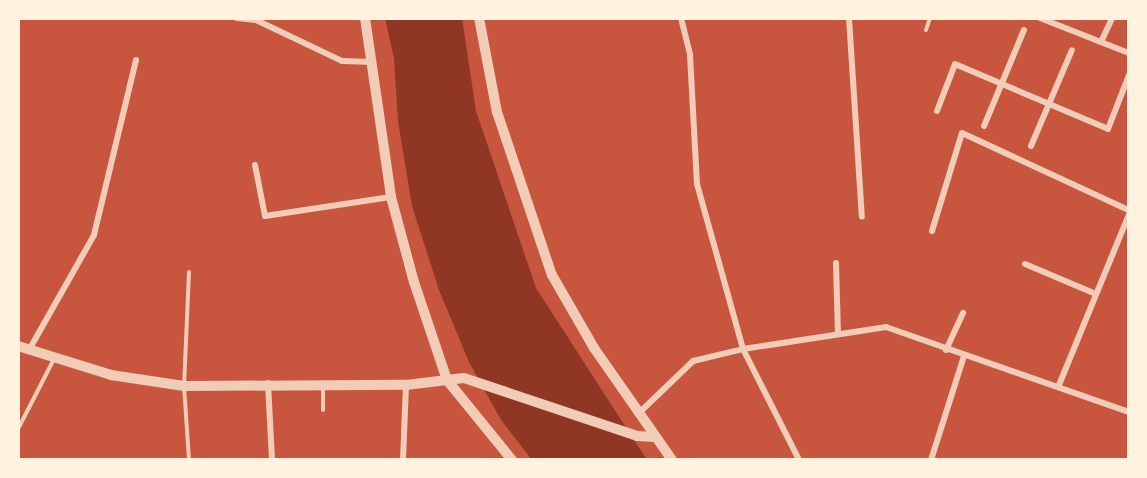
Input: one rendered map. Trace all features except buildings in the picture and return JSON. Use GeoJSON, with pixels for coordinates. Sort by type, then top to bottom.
{"type":"FeatureCollection","features":[{"type":"Feature","properties":{"kind":"street"},"geometry":{"type":"LineString","coordinates":[[237,18],[256,20],[342,61],[372,62]]}},
{"type":"Feature","properties":{"kind":"street"},"geometry":{"type":"LineString","coordinates":[[365,18],[391,197],[414,282],[447,380],[512,460]]}},
{"type":"Feature","properties":{"kind":"street"},"geometry":{"type":"LineString","coordinates":[[479,18],[497,112],[552,275],[638,414],[672,460]]}},
{"type":"Feature","properties":{"kind":"street"},"geometry":{"type":"LineString","coordinates":[[681,18],[690,55],[697,184],[743,349],[799,460]]}},
{"type":"Feature","properties":{"kind":"street"},"geometry":{"type":"LineString","coordinates":[[849,18],[862,217]]}},
{"type":"Feature","properties":{"kind":"street"},"geometry":{"type":"LineString","coordinates":[[1040,18],[1129,53]]}},
{"type":"Feature","properties":{"kind":"street"},"geometry":{"type":"LineString","coordinates":[[1101,42],[1112,18]]}},
{"type":"Feature","properties":{"kind":"street"},"geometry":{"type":"LineString","coordinates":[[984,126],[1024,30]]}},
{"type":"Feature","properties":{"kind":"street"},"geometry":{"type":"LineString","coordinates":[[1031,146],[1072,50]]}},
{"type":"Feature","properties":{"kind":"street"},"geometry":{"type":"LineString","coordinates":[[29,350],[94,235],[136,60]]}},
{"type":"Feature","properties":{"kind":"street"},"geometry":{"type":"LineString","coordinates":[[937,111],[955,64],[1108,129],[1129,75]]}},
{"type":"Feature","properties":{"kind":"street"},"geometry":{"type":"LineString","coordinates":[[932,231],[962,133],[1129,212],[1059,385]]}},
{"type":"Feature","properties":{"kind":"street"},"geometry":{"type":"LineString","coordinates":[[255,165],[265,216],[391,197]]}},
{"type":"Feature","properties":{"kind":"street"},"geometry":{"type":"LineString","coordinates":[[836,263],[838,333]]}},
{"type":"Feature","properties":{"kind":"street"},"geometry":{"type":"LineString","coordinates":[[1025,264],[1096,294]]}},
{"type":"Feature","properties":{"kind":"street"},"geometry":{"type":"LineString","coordinates":[[946,350],[963,312]]}},
{"type":"Feature","properties":{"kind":"street"},"geometry":{"type":"LineString","coordinates":[[638,414],[693,362],[743,349],[886,327],[946,350],[1059,385],[1129,412]]}},
{"type":"Feature","properties":{"kind":"street"},"geometry":{"type":"LineString","coordinates":[[18,346],[111,375],[184,386],[268,383],[406,385],[464,378],[637,436],[654,437]]}},
{"type":"Feature","properties":{"kind":"street"},"geometry":{"type":"LineString","coordinates":[[931,460],[964,356]]}},
{"type":"Feature","properties":{"kind":"street"},"geometry":{"type":"LineString","coordinates":[[268,383],[272,460]]}},
{"type":"Feature","properties":{"kind":"street"},"geometry":{"type":"LineString","coordinates":[[403,460],[406,385]]}},
{"type":"Feature","properties":{"kind":"lane"},"geometry":{"type":"LineString","coordinates":[[926,30],[930,18]]}},
{"type":"Feature","properties":{"kind":"lane"},"geometry":{"type":"LineString","coordinates":[[189,272],[184,386],[189,460]]}},
{"type":"Feature","properties":{"kind":"lane"},"geometry":{"type":"LineString","coordinates":[[18,429],[54,359]]}},
{"type":"Feature","properties":{"kind":"lane"},"geometry":{"type":"LineString","coordinates":[[323,384],[323,410]]}},
{"type":"Feature","properties":{"kind":"shaded area"},"geometry":{"type":"Polygon","coordinates":[[[385,18],[462,18],[476,111],[536,288],[647,460],[532,460],[501,420],[469,362],[439,290],[412,206],[398,121],[394,58],[385,18]]]}}]}
